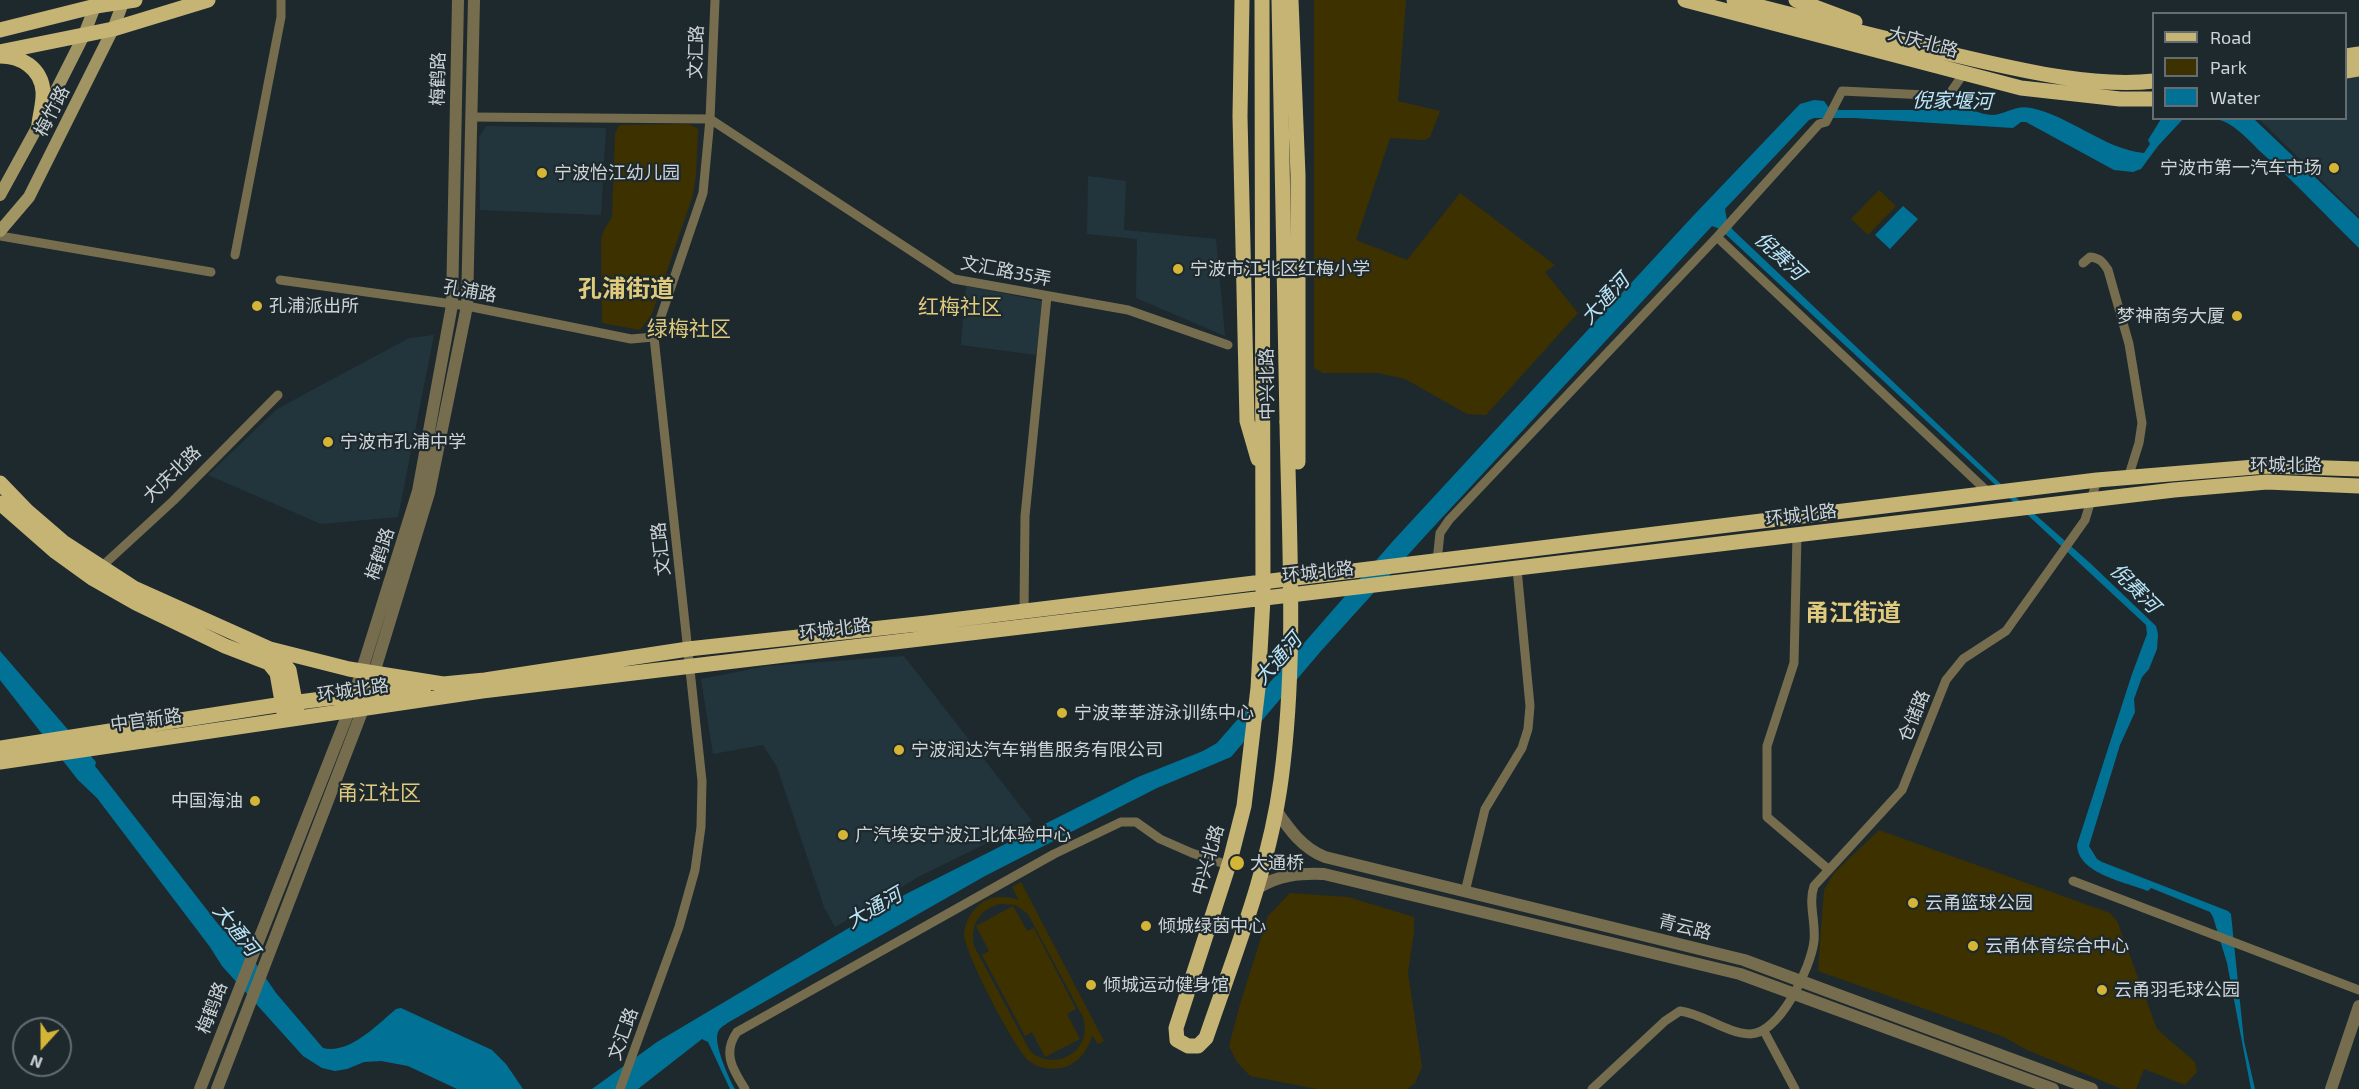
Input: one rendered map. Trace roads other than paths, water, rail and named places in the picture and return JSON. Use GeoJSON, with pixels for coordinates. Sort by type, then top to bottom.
{"type":"FeatureCollection","features":[{"type":"Feature","properties":{"kind":"main road"},"geometry":{"type":"LineString","coordinates":[[0,54],[113,28],[208,0]]}},
{"type":"Feature","properties":{"kind":"main road"},"geometry":{"type":"LineString","coordinates":[[1242,0],[1240,116],[1248,421],[1263,477]]}},
{"type":"Feature","properties":{"kind":"main road","name":"中兴北路"},"geometry":{"type":"LineString","coordinates":[[1262,0],[1263,598],[1258,688],[1252,754],[1244,806],[1228,865],[1177,1024],[1177,1040],[1188,1046],[1198,1046],[1206,1038],[1258,888],[1281,781],[1290,669],[1291,596],[1279,0]]}},
{"type":"Feature","properties":{"kind":"main road"},"geometry":{"type":"LineString","coordinates":[[1289,528],[1298,477],[1298,163],[1291,0]]}},
{"type":"Feature","properties":{"kind":"main road","name":"大庆北路"},"geometry":{"type":"LineString","coordinates":[[1734,0],[1880,37],[2046,75],[2123,82],[2152,81]]}},
{"type":"Feature","properties":{"kind":"main road","name":"大庆北路"},"geometry":{"type":"LineString","coordinates":[[1796,0],[1865,25],[1880,37]]}},
{"type":"Feature","properties":{"kind":"main road"},"geometry":{"type":"LineString","coordinates":[[0,30],[96,3],[128,1]]}},
{"type":"Feature","properties":{"kind":"main road","name":"梅竹路"},"geometry":{"type":"LineString","coordinates":[[0,231],[29,197],[128,1]]}},
{"type":"Feature","properties":{"kind":"main road","name":"大庆北路"},"geometry":{"type":"LineString","coordinates":[[1690,1],[2021,88],[2120,99],[2152,99]]}},
{"type":"Feature","properties":{"kind":"main road","name":"梅竹路"},"geometry":{"type":"LineString","coordinates":[[0,195],[84,34],[96,3]]}},
{"type":"Feature","properties":{"kind":"main road"},"geometry":{"type":"LineString","coordinates":[[0,54],[27,62],[38,74],[43,91],[39,124]]}},
{"type":"Feature","properties":{"kind":"main road","name":"环城北路"},"geometry":{"type":"LineString","coordinates":[[358,702],[443,684],[485,680],[688,649],[1024,611],[2097,480],[2267,466],[2359,469]]}},
{"type":"Feature","properties":{"kind":"main road","name":"环城北路"},"geometry":{"type":"LineString","coordinates":[[290,711],[358,702],[494,690],[2174,490],[2267,482],[2359,486]]}},
{"type":"Feature","properties":{"kind":"main road","name":"环城北路"},"geometry":{"type":"LineString","coordinates":[[0,483],[27,511],[96,572],[136,603],[225,646],[269,663],[277,673],[290,711]]}},
{"type":"Feature","properties":{"kind":"main road","name":"环城北路"},"geometry":{"type":"LineString","coordinates":[[0,503],[56,552],[270,649],[368,672],[443,684]]}},
{"type":"Feature","properties":{"kind":"main road","name":"环城北路"},"geometry":{"type":"LineString","coordinates":[[270,649],[289,670],[290,711]]}},
{"type":"Feature","properties":{"kind":"main road","name":"中官新路"},"geometry":{"type":"LineString","coordinates":[[5,747],[75,736],[290,711]]}},
{"type":"Feature","properties":{"kind":"main road","name":"中官新路"},"geometry":{"type":"LineString","coordinates":[[0,762],[290,711]]}},
{"type":"Feature","properties":{"kind":"street"},"geometry":{"type":"LineString","coordinates":[[235,255],[281,17],[281,0]]}},
{"type":"Feature","properties":{"kind":"street","name":"梅鹤路"},"geometry":{"type":"LineString","coordinates":[[368,672],[418,490],[452,305],[458,0]]}},
{"type":"Feature","properties":{"kind":"street","name":"梅鹤路"},"geometry":{"type":"LineString","coordinates":[[218,1089],[358,702],[429,493],[467,306],[474,0]]}},
{"type":"Feature","properties":{"kind":"street","name":"文汇路"},"geometry":{"type":"LineString","coordinates":[[620,1089],[680,927],[695,870],[701,827],[702,781],[654,337],[703,193],[710,119],[714,0]]}},
{"type":"Feature","properties":{"kind":"street"},"geometry":{"type":"LineString","coordinates":[[1437,561],[1440,532],[1449,520],[1718,236],[1819,124],[1826,122],[1842,92],[1948,96],[1964,73]]}},
{"type":"Feature","properties":{"kind":"street"},"geometry":{"type":"LineString","coordinates":[[471,117],[710,119]]}},
{"type":"Feature","properties":{"kind":"street","name":"文汇路35弄"},"geometry":{"type":"LineString","coordinates":[[710,119],[954,279],[1128,310],[1228,345]]}},
{"type":"Feature","properties":{"kind":"street"},"geometry":{"type":"LineString","coordinates":[[0,236],[211,272]]}},
{"type":"Feature","properties":{"kind":"street"},"geometry":{"type":"LineString","coordinates":[[1718,236],[1989,493]]}},
{"type":"Feature","properties":{"kind":"street"},"geometry":{"type":"LineString","coordinates":[[2084,263],[2090,257],[2097,258],[2102,260],[2109,270],[2129,345],[2142,423],[2139,443],[2128,478]]}},
{"type":"Feature","properties":{"kind":"street","name":"孔浦路"},"geometry":{"type":"LineString","coordinates":[[280,279],[467,306],[631,339],[654,337]]}},
{"type":"Feature","properties":{"kind":"street"},"geometry":{"type":"LineString","coordinates":[[1024,611],[1025,516],[1047,296]]}},
{"type":"Feature","properties":{"kind":"street","name":"大庆北路"},"geometry":{"type":"LineString","coordinates":[[96,572],[173,501],[278,395]]}},
{"type":"Feature","properties":{"kind":"street","name":"仓储路"},"geometry":{"type":"LineString","coordinates":[[1764,1031],[1779,1016],[1801,981],[1810,960],[1814,941],[1812,891],[1827,869],[1902,790],[1946,680],[1963,659],[2006,632],[2085,520],[2097,480]]}},
{"type":"Feature","properties":{"kind":"street"},"geometry":{"type":"LineString","coordinates":[[1797,535],[1794,663],[1767,746],[1767,817],[1827,869]]}},
{"type":"Feature","properties":{"kind":"street"},"geometry":{"type":"LineString","coordinates":[[1465,892],[1485,809],[1522,748],[1528,729],[1530,706],[1517,569]]}},
{"type":"Feature","properties":{"kind":"street","name":"梅鹤路"},"geometry":{"type":"LineString","coordinates":[[200,1089],[251,957],[358,702]]}},
{"type":"Feature","properties":{"kind":"street","name":"青云路"},"geometry":{"type":"LineString","coordinates":[[1275,809],[1299,840],[1315,853],[1744,960],[2092,1089]]}},
{"type":"Feature","properties":{"kind":"street"},"geometry":{"type":"LineString","coordinates":[[745,1089],[735,1072],[729,1052],[730,1041],[737,1032],[1054,854],[1121,822],[1136,822],[1160,839],[1192,854],[1228,865]]}},
{"type":"Feature","properties":{"kind":"street","name":"青云路"},"geometry":{"type":"LineString","coordinates":[[1258,888],[1268,881],[1294,874],[1324,874],[1740,974],[2053,1089]]}},
{"type":"Feature","properties":{"kind":"street"},"geometry":{"type":"LineString","coordinates":[[2073,881],[2359,990]]}},
{"type":"Feature","properties":{"kind":"street"},"geometry":{"type":"LineString","coordinates":[[2331,1089],[2359,1006]]}},
{"type":"Feature","properties":{"kind":"street"},"geometry":{"type":"LineString","coordinates":[[1593,1089],[1665,1021],[1680,1011],[1739,1032],[1756,1034],[1764,1031],[1795,1089]]}},
{"type":"Feature","properties":{"kind":"water"},"geometry":{"type":"Polygon","coordinates":[[[1814,100],[1824,101],[1829,108],[1840,110],[1972,110],[1992,115],[2027,107],[2059,118],[2115,145],[2144,153],[2150,144],[2148,140],[2160,120],[2182,120],[2141,169],[2133,172],[2114,170],[2026,122],[2021,122],[2013,128],[1854,118],[1814,118],[1809,120],[1725,209],[1727,221],[1733,230],[2004,487],[2090,563],[2156,626],[2157,649],[2149,669],[2142,677],[2134,699],[2135,712],[2120,745],[2089,846],[2097,859],[2102,862],[2231,914],[2244,1041],[2255,1089],[2251,1089],[2227,963],[2210,912],[2151,888],[2148,891],[2105,876],[2085,863],[2079,855],[2077,845],[2147,634],[2146,625],[1720,229],[1712,226],[1426,535],[1321,651],[1231,757],[1157,788],[985,876],[729,1022],[720,1029],[717,1037],[722,1061],[735,1089],[730,1089],[708,1042],[702,1039],[638,1089],[592,1089],[657,1042],[906,894],[1138,777],[1203,751],[1217,743],[1393,541],[1693,216],[1800,104],[1814,100]]]}},
{"type":"Feature","properties":{"kind":"water"},"geometry":{"type":"Polygon","coordinates":[[[2220,120],[2255,120],[2359,219],[2359,248],[2241,133],[2220,120]]]}},
{"type":"Feature","properties":{"kind":"water"},"geometry":{"type":"Polygon","coordinates":[[[1903,206],[1918,219],[1890,249],[1875,235],[1903,206]]]}},
{"type":"Feature","properties":{"kind":"water"},"geometry":{"type":"Polygon","coordinates":[[[0,651],[96,762],[95,766],[218,924],[228,935],[239,939],[276,993],[323,1048],[333,1049],[353,1043],[396,1009],[401,1008],[492,1050],[506,1064],[523,1089],[457,1089],[408,1066],[381,1061],[364,1062],[335,1071],[322,1068],[303,1056],[222,966],[97,798],[78,780],[0,680],[0,651]]]}},
{"type":"Feature","properties":{"kind":"place","name":"宁波市第一汽车市场"},"geometry":{"type":"Point","coordinates":[2334,168]}},
{"type":"Feature","properties":{"kind":"place","name":"宁波怡江幼儿园"},"geometry":{"type":"Point","coordinates":[542,173]}},
{"type":"Feature","properties":{"kind":"place","name":"宁波市江北区红梅小学"},"geometry":{"type":"Point","coordinates":[1178,269]}},
{"type":"Feature","properties":{"kind":"place","name":"孔浦派出所"},"geometry":{"type":"Point","coordinates":[257,306]}},
{"type":"Feature","properties":{"kind":"place","name":"梦神商务大厦"},"geometry":{"type":"Point","coordinates":[2237,316]}},
{"type":"Feature","properties":{"kind":"place","name":"宁波市孔浦中学"},"geometry":{"type":"Point","coordinates":[328,442]}},
{"type":"Feature","properties":{"kind":"place","name":"宁波莘莘游泳训练中心"},"geometry":{"type":"Point","coordinates":[1062,713]}},
{"type":"Feature","properties":{"kind":"place","name":"宁波润达汽车销售服务有限公司"},"geometry":{"type":"Point","coordinates":[899,750]}},
{"type":"Feature","properties":{"kind":"place","name":"中国海油"},"geometry":{"type":"Point","coordinates":[255,801]}},
{"type":"Feature","properties":{"kind":"place","name":"广汽埃安宁波江北体验中心"},"geometry":{"type":"Point","coordinates":[843,835]}},
{"type":"Feature","properties":{"kind":"place","name":"大通桥"},"geometry":{"type":"Point","coordinates":[1237,863]}},
{"type":"Feature","properties":{"kind":"place","name":"云甬篮球公园"},"geometry":{"type":"Point","coordinates":[1913,903]}},
{"type":"Feature","properties":{"kind":"place","name":"倾城绿茵中心"},"geometry":{"type":"Point","coordinates":[1146,926]}},
{"type":"Feature","properties":{"kind":"place","name":"云甬体育综合中心"},"geometry":{"type":"Point","coordinates":[1973,946]}},
{"type":"Feature","properties":{"kind":"place","name":"倾城运动健身馆"},"geometry":{"type":"Point","coordinates":[1091,985]}},
{"type":"Feature","properties":{"kind":"place","name":"云甬羽毛球公园"},"geometry":{"type":"Point","coordinates":[2102,990]}},
{"type":"Feature","properties":{"kind":"district","name":"孔浦街道"},"geometry":{"type":"Point","coordinates":[626,289]}},
{"type":"Feature","properties":{"kind":"district","name":"红梅社区"},"geometry":{"type":"Point","coordinates":[960,307]}},
{"type":"Feature","properties":{"kind":"district","name":"绿梅社区"},"geometry":{"type":"Point","coordinates":[689,329]}},
{"type":"Feature","properties":{"kind":"district","name":"甬江街道"},"geometry":{"type":"Point","coordinates":[1853,613]}},
{"type":"Feature","properties":{"kind":"district","name":"甬江社区"},"geometry":{"type":"Point","coordinates":[379,793]}},
{"type":"Feature","properties":{"kind":"water label","name":"倪家堰河"},"geometry":{"type":"Point","coordinates":[1952,101]}},
{"type":"Feature","properties":{"kind":"water label","name":"倪赛河"},"geometry":{"type":"Point","coordinates":[1780,256]}},
{"type":"Feature","properties":{"kind":"water label","name":"大通河"},"geometry":{"type":"Point","coordinates":[1605,299]}},
{"type":"Feature","properties":{"kind":"water label","name":"倪赛河"},"geometry":{"type":"Point","coordinates":[2135,588]}},
{"type":"Feature","properties":{"kind":"water label","name":"大通河"},"geometry":{"type":"Point","coordinates":[1278,659]}},
{"type":"Feature","properties":{"kind":"water label","name":"大通河"},"geometry":{"type":"Point","coordinates":[874,908]}},
{"type":"Feature","properties":{"kind":"water label","name":"大通河"},"geometry":{"type":"Point","coordinates":[236,930]}}]}
